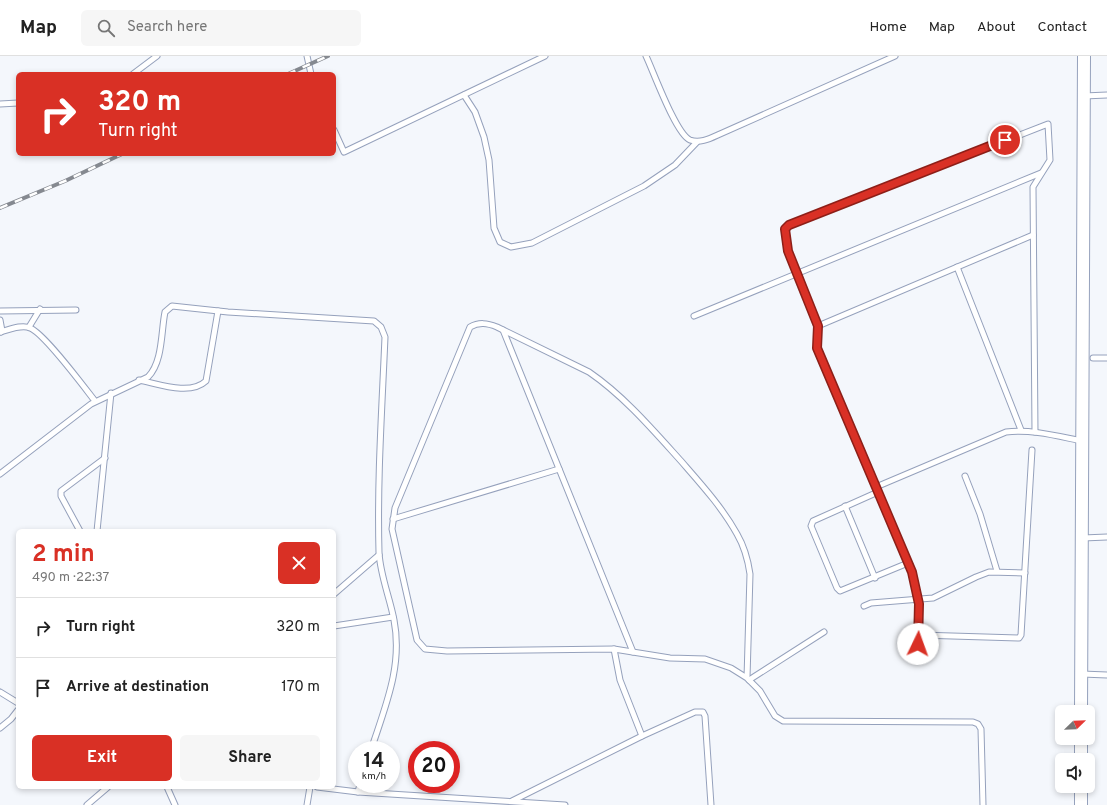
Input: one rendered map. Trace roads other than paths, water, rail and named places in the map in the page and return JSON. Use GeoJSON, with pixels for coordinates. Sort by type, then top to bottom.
{"type":"FeatureCollection","features":[{"type":"Feature","properties":{"kind":"street"},"geometry":{"type":"LineString","coordinates":[[1081,705],[1084,56]]}},
{"type":"Feature","properties":{"kind":"street"},"geometry":{"type":"LineString","coordinates":[[1081,793],[1081,805]]}},
{"type":"Feature","properties":{"kind":"lane"},"geometry":{"type":"LineString","coordinates":[[136,72],[157,56]]}},
{"type":"Feature","properties":{"kind":"lane"},"geometry":{"type":"LineString","coordinates":[[307,56],[311,72]]}},
{"type":"Feature","properties":{"kind":"lane"},"geometry":{"type":"LineString","coordinates":[[336,134],[344,152],[545,56]]}},
{"type":"Feature","properties":{"kind":"lane"},"geometry":{"type":"LineString","coordinates":[[646,56],[679,128],[689,140],[697,142]]}},
{"type":"Feature","properties":{"kind":"lane"},"geometry":{"type":"LineString","coordinates":[[464,95],[475,112],[484,137],[489,160],[494,228],[500,242],[511,247],[532,243],[644,186],[675,165],[697,142],[720,134],[895,56]]}},
{"type":"Feature","properties":{"kind":"lane"},"geometry":{"type":"LineString","coordinates":[[1084,96],[1107,95]]}},
{"type":"Feature","properties":{"kind":"lane"},"geometry":{"type":"LineString","coordinates":[[0,104],[16,103]]}},
{"type":"Feature","properties":{"kind":"lane"},"geometry":{"type":"LineString","coordinates":[[917,652],[919,635],[919,601],[908,564],[817,348],[818,326],[788,251],[785,229],[789,225],[1048,124],[1051,154],[1050,160],[1033,187],[1035,432]]}},
{"type":"Feature","properties":{"kind":"lane"},"geometry":{"type":"LineString","coordinates":[[694,316],[1041,173]]}},
{"type":"Feature","properties":{"kind":"lane"},"geometry":{"type":"LineString","coordinates":[[818,326],[1034,235]]}},
{"type":"Feature","properties":{"kind":"lane"},"geometry":{"type":"LineString","coordinates":[[957,267],[1020,430]]}},
{"type":"Feature","properties":{"kind":"lane"},"geometry":{"type":"LineString","coordinates":[[0,474],[95,401],[138,380],[148,377],[153,372],[158,354],[165,312],[172,306],[218,311],[363,319],[374,321],[381,327],[385,337],[380,462],[379,555],[398,646],[395,677],[374,741]]}},
{"type":"Feature","properties":{"kind":"lane"},"geometry":{"type":"LineString","coordinates":[[0,320],[1,332],[29,327],[40,309]]}},
{"type":"Feature","properties":{"kind":"lane"},"geometry":{"type":"LineString","coordinates":[[0,310],[76,310]]}},
{"type":"Feature","properties":{"kind":"lane"},"geometry":{"type":"LineString","coordinates":[[138,380],[178,388],[201,386],[206,381],[218,311]]}},
{"type":"Feature","properties":{"kind":"lane"},"geometry":{"type":"LineString","coordinates":[[748,679],[750,574],[744,548],[729,521],[706,490],[663,441],[611,387],[589,372],[487,323],[476,324],[470,327],[395,508],[393,519],[392,529],[417,640],[425,649],[614,649],[670,658],[705,659],[731,668],[748,679],[760,691],[775,716],[783,721],[973,722],[978,724],[981,729],[983,805]]}},
{"type":"Feature","properties":{"kind":"lane"},"geometry":{"type":"LineString","coordinates":[[29,327],[53,350],[95,401]]}},
{"type":"Feature","properties":{"kind":"lane"},"geometry":{"type":"LineString","coordinates":[[503,330],[633,652]]}},
{"type":"Feature","properties":{"kind":"lane"},"geometry":{"type":"LineString","coordinates":[[1093,358],[1107,358]]}},
{"type":"Feature","properties":{"kind":"lane"},"geometry":{"type":"LineString","coordinates":[[97,529],[111,393]]}},
{"type":"Feature","properties":{"kind":"lane"},"geometry":{"type":"LineString","coordinates":[[908,564],[840,591],[837,588],[811,526],[813,521],[877,489],[1006,432],[1020,430],[1083,441]]}},
{"type":"Feature","properties":{"kind":"lane"},"geometry":{"type":"LineString","coordinates":[[919,635],[1018,638],[1021,635],[1032,450]]}},
{"type":"Feature","properties":{"kind":"lane"},"geometry":{"type":"LineString","coordinates":[[79,529],[61,496],[61,492],[104,458]]}},
{"type":"Feature","properties":{"kind":"lane"},"geometry":{"type":"LineString","coordinates":[[393,519],[559,469]]}},
{"type":"Feature","properties":{"kind":"lane"},"geometry":{"type":"LineString","coordinates":[[966,476],[980,514],[997,571]]}},
{"type":"Feature","properties":{"kind":"lane"},"geometry":{"type":"LineString","coordinates":[[845,506],[875,578]]}},
{"type":"Feature","properties":{"kind":"lane"},"geometry":{"type":"LineString","coordinates":[[1083,538],[1107,537]]}},
{"type":"Feature","properties":{"kind":"lane"},"geometry":{"type":"LineString","coordinates":[[336,592],[379,555]]}},
{"type":"Feature","properties":{"kind":"lane"},"geometry":{"type":"LineString","coordinates":[[864,606],[871,603],[919,601],[933,598],[976,577],[997,571],[1025,573]]}},
{"type":"Feature","properties":{"kind":"lane"},"geometry":{"type":"LineString","coordinates":[[336,626],[393,617]]}},
{"type":"Feature","properties":{"kind":"lane"},"geometry":{"type":"LineString","coordinates":[[748,679],[824,632]]}},
{"type":"Feature","properties":{"kind":"lane"},"geometry":{"type":"LineString","coordinates":[[614,649],[620,680],[642,736]]}},
{"type":"Feature","properties":{"kind":"lane"},"geometry":{"type":"LineString","coordinates":[[1082,674],[1107,675]]}},
{"type":"Feature","properties":{"kind":"lane"},"geometry":{"type":"LineString","coordinates":[[0,692],[16,702]]}},
{"type":"Feature","properties":{"kind":"lane"},"geometry":{"type":"LineString","coordinates":[[512,801],[642,736],[695,712],[703,712],[705,716],[710,805]]}},
{"type":"Feature","properties":{"kind":"lane"},"geometry":{"type":"LineString","coordinates":[[0,728],[11,720],[16,713]]}},
{"type":"Feature","properties":{"kind":"lane"},"geometry":{"type":"LineString","coordinates":[[87,805],[106,789]]}},
{"type":"Feature","properties":{"kind":"lane"},"geometry":{"type":"LineString","coordinates":[[168,789],[175,805]]}},
{"type":"Feature","properties":{"kind":"lane"},"geometry":{"type":"LineString","coordinates":[[307,805],[310,789]]}},
{"type":"Feature","properties":{"kind":"lane"},"geometry":{"type":"LineString","coordinates":[[333,789],[348,791]]}},
{"type":"Feature","properties":{"kind":"lane"},"geometry":{"type":"LineString","coordinates":[[370,793],[493,803],[512,801],[565,805]]}},
{"type":"Feature","properties":{"kind":"railway"},"geometry":{"type":"LineString","coordinates":[[292,72],[328,56]]}},
{"type":"Feature","properties":{"kind":"railway"},"geometry":{"type":"LineString","coordinates":[[0,208],[65,181],[118,156]]}}]}
